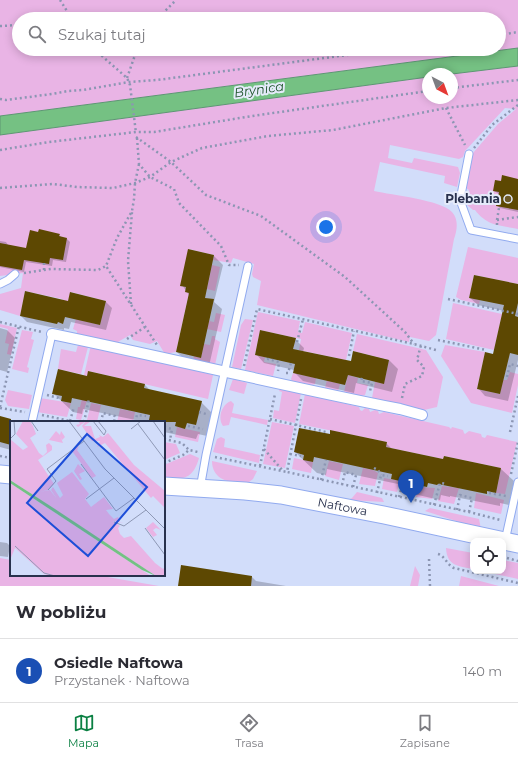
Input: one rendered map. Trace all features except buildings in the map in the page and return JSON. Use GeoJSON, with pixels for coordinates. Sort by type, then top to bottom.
{"type":"FeatureCollection","features":[{"type":"Feature","properties":{"kind":"street"},"geometry":{"type":"LineString","coordinates":[[52,334],[422,415]]}},
{"type":"Feature","properties":{"kind":"street"},"geometry":{"type":"LineString","coordinates":[[0,474],[10,475]]}},
{"type":"Feature","properties":{"kind":"street","name":"Naftowa"},"geometry":{"type":"LineString","coordinates":[[165,486],[245,491],[281,495],[340,506],[509,548]]}},
{"type":"Feature","properties":{"kind":"lane"},"geometry":{"type":"LineString","coordinates":[[469,154],[460,200],[471,230],[518,239]]}},
{"type":"Feature","properties":{"kind":"lane"},"geometry":{"type":"LineString","coordinates":[[200,489],[206,455],[248,266]]}},
{"type":"Feature","properties":{"kind":"lane"},"geometry":{"type":"LineString","coordinates":[[0,284],[15,274]]}},
{"type":"Feature","properties":{"kind":"lane"},"geometry":{"type":"LineString","coordinates":[[32,421],[52,334]]}},
{"type":"Feature","properties":{"kind":"lane"},"geometry":{"type":"LineString","coordinates":[[509,548],[509,522],[518,482]]}},
{"type":"Feature","properties":{"kind":"path"},"geometry":{"type":"LineString","coordinates":[[60,0],[68,12]]}},
{"type":"Feature","properties":{"kind":"path"},"geometry":{"type":"LineString","coordinates":[[164,12],[176,0]]}},
{"type":"Feature","properties":{"kind":"path"},"geometry":{"type":"LineString","coordinates":[[0,26],[12,25]]}},
{"type":"Feature","properties":{"kind":"path"},"geometry":{"type":"LineString","coordinates":[[506,34],[518,32]]}},
{"type":"Feature","properties":{"kind":"path"},"geometry":{"type":"LineString","coordinates":[[102,56],[127,78],[136,128],[139,164],[134,183],[134,199],[128,261],[131,305]]}},
{"type":"Feature","properties":{"kind":"path"},"geometry":{"type":"LineString","coordinates":[[127,78],[135,56]]}},
{"type":"Feature","properties":{"kind":"path"},"geometry":{"type":"LineString","coordinates":[[0,99],[6,100],[340,56]]}},
{"type":"Feature","properties":{"kind":"path"},"geometry":{"type":"LineString","coordinates":[[458,87],[518,80]]}},
{"type":"Feature","properties":{"kind":"path"},"geometry":{"type":"LineString","coordinates":[[0,150],[49,142],[136,132],[154,132],[252,116],[422,92]]}},
{"type":"Feature","properties":{"kind":"path"},"geometry":{"type":"LineString","coordinates":[[0,188],[53,184],[77,187],[113,188],[150,177],[171,162],[202,148],[268,136],[333,130],[446,108],[518,100]]}},
{"type":"Feature","properties":{"kind":"path"},"geometry":{"type":"LineString","coordinates":[[446,108],[469,154],[492,125],[518,105]]}},
{"type":"Feature","properties":{"kind":"path"},"geometry":{"type":"LineString","coordinates":[[136,137],[171,162],[206,195],[260,216],[345,277],[405,332],[414,344]]}},
{"type":"Feature","properties":{"kind":"path"},"geometry":{"type":"LineString","coordinates":[[139,164],[150,177],[174,189],[179,203],[221,246],[229,265],[248,266]]}},
{"type":"Feature","properties":{"kind":"path"},"geometry":{"type":"LineString","coordinates":[[496,235],[499,208]]}},
{"type":"Feature","properties":{"kind":"path"},"geometry":{"type":"LineString","coordinates":[[15,274],[44,270],[98,270],[106,266],[117,238],[132,211]]}},
{"type":"Feature","properties":{"kind":"path"},"geometry":{"type":"LineString","coordinates":[[497,220],[518,217]]}},
{"type":"Feature","properties":{"kind":"path"},"geometry":{"type":"LineString","coordinates":[[44,264],[44,270]]}},
{"type":"Feature","properties":{"kind":"path"},"geometry":{"type":"LineString","coordinates":[[106,266],[154,341]]}},
{"type":"Feature","properties":{"kind":"path"},"geometry":{"type":"LineString","coordinates":[[448,299],[518,314]]}},
{"type":"Feature","properties":{"kind":"path"},"geometry":{"type":"LineString","coordinates":[[242,375],[257,309],[421,345],[436,350]]}},
{"type":"Feature","properties":{"kind":"path"},"geometry":{"type":"LineString","coordinates":[[297,342],[303,319]]}},
{"type":"Feature","properties":{"kind":"path"},"geometry":{"type":"LineString","coordinates":[[0,322],[52,334]]}},
{"type":"Feature","properties":{"kind":"path"},"geometry":{"type":"LineString","coordinates":[[0,407],[20,326]]}},
{"type":"Feature","properties":{"kind":"path"},"geometry":{"type":"LineString","coordinates":[[131,336],[145,327]]}},
{"type":"Feature","properties":{"kind":"path"},"geometry":{"type":"LineString","coordinates":[[349,356],[354,331]]}},
{"type":"Feature","properties":{"kind":"path"},"geometry":{"type":"LineString","coordinates":[[438,340],[486,350]]}},
{"type":"Feature","properties":{"kind":"path"},"geometry":{"type":"LineString","coordinates":[[400,409],[405,384],[422,376],[424,367],[417,360],[421,345]]}},
{"type":"Feature","properties":{"kind":"path"},"geometry":{"type":"LineString","coordinates":[[268,358],[279,362],[277,371],[284,372]]}},
{"type":"Feature","properties":{"kind":"path"},"geometry":{"type":"LineString","coordinates":[[507,377],[510,364],[518,366]]}},
{"type":"Feature","properties":{"kind":"path"},"geometry":{"type":"LineString","coordinates":[[362,378],[361,381],[372,383]]}},
{"type":"Feature","properties":{"kind":"path"},"geometry":{"type":"LineString","coordinates":[[260,466],[277,383]]}},
{"type":"Feature","properties":{"kind":"path"},"geometry":{"type":"LineString","coordinates":[[285,472],[302,396]]}},
{"type":"Feature","properties":{"kind":"path"},"geometry":{"type":"LineString","coordinates":[[510,432],[518,396]]}},
{"type":"Feature","properties":{"kind":"path"},"geometry":{"type":"LineString","coordinates":[[84,421],[89,400]]}},
{"type":"Feature","properties":{"kind":"path"},"geometry":{"type":"LineString","coordinates":[[70,421],[74,407]]}},
{"type":"Feature","properties":{"kind":"path"},"geometry":{"type":"LineString","coordinates":[[199,412],[206,414]]}},
{"type":"Feature","properties":{"kind":"path"},"geometry":{"type":"LineString","coordinates":[[101,421],[103,414],[115,416],[114,421]]}},
{"type":"Feature","properties":{"kind":"path"},"geometry":{"type":"LineString","coordinates":[[135,421],[137,415],[146,416]]}},
{"type":"Feature","properties":{"kind":"path"},"geometry":{"type":"LineString","coordinates":[[270,419],[326,432]]}},
{"type":"Feature","properties":{"kind":"path"},"geometry":{"type":"LineString","coordinates":[[188,426],[203,429]]}},
{"type":"Feature","properties":{"kind":"path"},"geometry":{"type":"LineString","coordinates":[[165,427],[172,429],[170,440]]}},
{"type":"Feature","properties":{"kind":"path"},"geometry":{"type":"LineString","coordinates":[[165,439],[182,443],[189,450],[206,455],[509,522]]}},
{"type":"Feature","properties":{"kind":"path"},"geometry":{"type":"LineString","coordinates":[[264,449],[285,472]]}},
{"type":"Feature","properties":{"kind":"path"},"geometry":{"type":"LineString","coordinates":[[165,463],[183,455],[189,450]]}},
{"type":"Feature","properties":{"kind":"path"},"geometry":{"type":"LineString","coordinates":[[290,454],[301,456]]}},
{"type":"Feature","properties":{"kind":"path"},"geometry":{"type":"LineString","coordinates":[[0,456],[10,458]]}},
{"type":"Feature","properties":{"kind":"path"},"geometry":{"type":"LineString","coordinates":[[321,480],[326,460]]}},
{"type":"Feature","properties":{"kind":"path"},"geometry":{"type":"LineString","coordinates":[[374,468],[378,470],[381,475],[377,493]]}},
{"type":"Feature","properties":{"kind":"path"},"geometry":{"type":"LineString","coordinates":[[342,485],[345,472],[356,475],[353,487]]}},
{"type":"Feature","properties":{"kind":"path"},"geometry":{"type":"LineString","coordinates":[[381,475],[388,476]]}},
{"type":"Feature","properties":{"kind":"path"},"geometry":{"type":"LineString","coordinates":[[434,505],[440,483],[447,484]]}},
{"type":"Feature","properties":{"kind":"path"},"geometry":{"type":"LineString","coordinates":[[400,497],[402,486],[415,489],[412,500]]}},
{"type":"Feature","properties":{"kind":"path"},"geometry":{"type":"LineString","coordinates":[[489,493],[506,496]]}},
{"type":"Feature","properties":{"kind":"path"},"geometry":{"type":"LineString","coordinates":[[456,510],[460,495],[472,498],[469,512]]}},
{"type":"Feature","properties":{"kind":"path"},"geometry":{"type":"LineString","coordinates":[[509,548],[518,561]]}},
{"type":"Feature","properties":{"kind":"path"},"geometry":{"type":"LineString","coordinates":[[438,554],[443,556],[449,565],[454,568],[518,583]]}},
{"type":"Feature","properties":{"kind":"path"},"geometry":{"type":"LineString","coordinates":[[429,559],[430,586]]}},
{"type":"Feature","properties":{"kind":"shaded area"},"geometry":{"type":"Polygon","coordinates":[[[0,0],[518,0],[518,48],[506,50],[506,12],[12,12],[12,56],[457,56],[0,116],[0,0]]]}},
{"type":"Feature","properties":{"kind":"shaded area"},"geometry":{"type":"Polygon","coordinates":[[[518,66],[518,229],[489,222],[466,204],[469,190],[466,188],[473,153],[498,124],[516,109],[505,108],[465,151],[463,157],[459,159],[390,145],[388,158],[412,163],[414,158],[458,167],[460,173],[457,187],[444,183],[445,176],[380,162],[374,191],[416,198],[438,204],[452,212],[456,218],[457,229],[436,335],[429,341],[410,337],[409,342],[257,305],[261,281],[253,277],[252,274],[254,264],[233,258],[231,263],[213,260],[214,255],[189,249],[181,286],[186,287],[185,291],[189,293],[176,352],[165,354],[157,341],[150,344],[133,340],[130,335],[116,343],[77,334],[77,331],[73,329],[76,319],[100,325],[106,301],[71,292],[67,304],[62,299],[25,291],[20,316],[0,310],[0,294],[21,288],[23,273],[0,276],[0,135],[422,78],[422,104],[458,104],[458,73],[518,66]]]}},
{"type":"Feature","properties":{"kind":"shaded area"},"geometry":{"type":"Polygon","coordinates":[[[468,247],[518,258],[518,284],[474,275],[469,298],[480,300],[479,304],[461,300],[456,297],[468,247]]]}},
{"type":"Feature","properties":{"kind":"shaded area"},"geometry":{"type":"Polygon","coordinates":[[[212,265],[220,267],[215,291],[207,289],[212,265]]]}},
{"type":"Feature","properties":{"kind":"shaded area"},"geometry":{"type":"Polygon","coordinates":[[[453,303],[502,314],[494,350],[446,339],[453,303]]]}},
{"type":"Feature","properties":{"kind":"shaded area"},"geometry":{"type":"Polygon","coordinates":[[[258,312],[300,321],[298,332],[302,333],[305,322],[352,333],[346,360],[299,350],[301,339],[260,330],[255,355],[265,357],[264,362],[276,364],[273,376],[245,370],[258,312]]]}},
{"type":"Feature","properties":{"kind":"shaded area"},"geometry":{"type":"Polygon","coordinates":[[[216,313],[225,315],[221,332],[207,329],[209,321],[214,322],[216,313]]]}},
{"type":"Feature","properties":{"kind":"shaded area"},"geometry":{"type":"Polygon","coordinates":[[[245,319],[253,320],[241,369],[232,367],[241,325],[245,319]]]}},
{"type":"Feature","properties":{"kind":"shaded area"},"geometry":{"type":"Polygon","coordinates":[[[0,324],[17,328],[11,355],[7,354],[9,344],[5,343],[8,329],[0,327],[0,324]]]}},
{"type":"Feature","properties":{"kind":"shaded area"},"geometry":{"type":"Polygon","coordinates":[[[22,330],[33,332],[31,339],[34,340],[27,367],[29,368],[28,373],[12,369],[22,330]]]}},
{"type":"Feature","properties":{"kind":"shaded area"},"geometry":{"type":"Polygon","coordinates":[[[357,334],[426,350],[443,377],[437,407],[424,410],[372,398],[375,382],[384,383],[389,360],[353,351],[357,334]]]}},
{"type":"Feature","properties":{"kind":"shaded area"},"geometry":{"type":"Polygon","coordinates":[[[212,336],[215,336],[215,339],[220,342],[215,365],[193,360],[194,356],[201,358],[204,344],[210,345],[212,336]]]}},
{"type":"Feature","properties":{"kind":"shaded area"},"geometry":{"type":"Polygon","coordinates":[[[78,345],[88,347],[81,374],[58,369],[61,349],[76,352],[78,345]]]}},
{"type":"Feature","properties":{"kind":"shaded area"},"geometry":{"type":"Polygon","coordinates":[[[445,345],[485,352],[477,389],[500,394],[503,380],[507,380],[510,372],[518,374],[518,385],[512,413],[471,403],[441,356],[445,345]]]}},
{"type":"Feature","properties":{"kind":"shaded area"},"geometry":{"type":"Polygon","coordinates":[[[92,346],[213,375],[208,399],[89,371],[87,376],[84,375],[92,346]]]}},
{"type":"Feature","properties":{"kind":"shaded area"},"geometry":{"type":"Polygon","coordinates":[[[293,373],[316,378],[315,384],[311,385],[292,381],[291,379],[293,373]]]}},
{"type":"Feature","properties":{"kind":"shaded area"},"geometry":{"type":"Polygon","coordinates":[[[348,375],[358,378],[357,383],[368,385],[365,395],[361,396],[344,392],[348,375]]]}},
{"type":"Feature","properties":{"kind":"shaded area"},"geometry":{"type":"Polygon","coordinates":[[[233,379],[247,383],[244,394],[229,390],[233,379]]]}},
{"type":"Feature","properties":{"kind":"shaded area"},"geometry":{"type":"Polygon","coordinates":[[[327,380],[340,384],[338,391],[325,388],[327,380]]]}},
{"type":"Feature","properties":{"kind":"shaded area"},"geometry":{"type":"Polygon","coordinates":[[[280,389],[301,393],[295,423],[273,418],[274,410],[279,411],[282,392],[279,391],[280,389]]]}},
{"type":"Feature","properties":{"kind":"shaded area"},"geometry":{"type":"Polygon","coordinates":[[[8,390],[32,395],[29,409],[8,406],[5,400],[8,390]]]}},
{"type":"Feature","properties":{"kind":"shaded area"},"geometry":{"type":"Polygon","coordinates":[[[305,394],[359,407],[362,411],[365,408],[369,409],[370,412],[375,410],[378,411],[379,414],[384,412],[449,427],[451,429],[452,427],[463,430],[465,434],[469,431],[481,434],[482,437],[485,438],[487,435],[517,442],[505,494],[496,493],[501,468],[444,456],[443,459],[386,447],[387,442],[299,424],[305,394]]]}},
{"type":"Feature","properties":{"kind":"shaded area"},"geometry":{"type":"Polygon","coordinates":[[[83,395],[88,397],[81,420],[76,419],[78,407],[80,407],[83,395]]]}},
{"type":"Feature","properties":{"kind":"shaded area"},"geometry":{"type":"Polygon","coordinates":[[[40,398],[71,403],[67,417],[37,412],[40,398]]]}},
{"type":"Feature","properties":{"kind":"shaded area"},"geometry":{"type":"Polygon","coordinates":[[[231,401],[234,404],[232,413],[268,420],[267,425],[231,417],[229,425],[223,426],[220,419],[221,412],[225,405],[231,401]]]}},
{"type":"Feature","properties":{"kind":"shaded area"},"geometry":{"type":"Polygon","coordinates":[[[91,403],[101,405],[97,421],[87,420],[91,403]]]}},
{"type":"Feature","properties":{"kind":"shaded area"},"geometry":{"type":"Polygon","coordinates":[[[120,409],[135,412],[133,421],[117,421],[120,409]]]}},
{"type":"Feature","properties":{"kind":"shaded area"},"geometry":{"type":"Polygon","coordinates":[[[272,422],[294,426],[285,468],[263,464],[272,422]]]}},
{"type":"Feature","properties":{"kind":"shaded area"},"geometry":{"type":"Polygon","coordinates":[[[177,427],[200,432],[198,442],[175,437],[177,427]]]}},
{"type":"Feature","properties":{"kind":"shaded area"},"geometry":{"type":"Polygon","coordinates":[[[221,437],[225,439],[224,447],[260,455],[259,463],[213,452],[217,439],[221,437]]]}},
{"type":"Feature","properties":{"kind":"shaded area"},"geometry":{"type":"Polygon","coordinates":[[[165,442],[176,444],[180,453],[165,460],[165,442]]]}},
{"type":"Feature","properties":{"kind":"shaded area"},"geometry":{"type":"Polygon","coordinates":[[[190,454],[199,458],[197,465],[191,474],[187,477],[177,479],[165,478],[165,465],[190,454]]]}},
{"type":"Feature","properties":{"kind":"shaded area"},"geometry":{"type":"Polygon","coordinates":[[[294,458],[313,462],[311,473],[292,469],[294,458]]]}},
{"type":"Feature","properties":{"kind":"shaded area"},"geometry":{"type":"Polygon","coordinates":[[[212,461],[257,471],[253,479],[249,482],[231,482],[220,477],[216,473],[213,468],[212,461]]]}},
{"type":"Feature","properties":{"kind":"shaded area"},"geometry":{"type":"Polygon","coordinates":[[[329,461],[343,464],[339,480],[325,476],[329,461]]]}},
{"type":"Feature","properties":{"kind":"shaded area"},"geometry":{"type":"Polygon","coordinates":[[[363,468],[373,470],[378,473],[375,486],[359,484],[363,468]]]}},
{"type":"Feature","properties":{"kind":"shaded area"},"geometry":{"type":"Polygon","coordinates":[[[384,478],[400,481],[397,492],[382,489],[384,478]]]}},
{"type":"Feature","properties":{"kind":"shaded area"},"geometry":{"type":"Polygon","coordinates":[[[442,486],[459,488],[454,504],[438,501],[442,486]]]}},
{"type":"Feature","properties":{"kind":"shaded area"},"geometry":{"type":"Polygon","coordinates":[[[420,487],[435,488],[432,499],[416,497],[420,487]]]}},
{"type":"Feature","properties":{"kind":"shaded area"},"geometry":{"type":"Polygon","coordinates":[[[357,492],[382,498],[384,502],[348,500],[357,492]]]}},
{"type":"Feature","properties":{"kind":"shaded area"},"geometry":{"type":"Polygon","coordinates":[[[476,493],[504,500],[501,514],[474,508],[476,493]]]}},
{"type":"Feature","properties":{"kind":"shaded area"},"geometry":{"type":"Polygon","coordinates":[[[430,508],[479,519],[481,529],[425,511],[430,508]]]}},
{"type":"Feature","properties":{"kind":"shaded area"},"geometry":{"type":"Polygon","coordinates":[[[446,548],[470,552],[470,568],[454,564],[451,562],[446,548]]]}},
{"type":"Feature","properties":{"kind":"shaded area"},"geometry":{"type":"Polygon","coordinates":[[[0,558],[10,560],[10,576],[102,576],[159,586],[0,586],[0,558]]]}},
{"type":"Feature","properties":{"kind":"shaded area"},"geometry":{"type":"Polygon","coordinates":[[[506,561],[518,563],[518,579],[495,574],[506,574],[506,561]]]}},
{"type":"Feature","properties":{"kind":"shaded area"},"geometry":{"type":"Polygon","coordinates":[[[415,566],[420,575],[418,586],[410,586],[415,566]]]}},
{"type":"Feature","properties":{"kind":"shaded area"},"geometry":{"type":"Polygon","coordinates":[[[461,576],[499,586],[459,586],[461,576]]]}},
{"type":"Feature","properties":{"kind":"water","name":"Brynica"},"geometry":{"type":"Polygon","coordinates":[[[518,48],[518,66],[458,73],[458,68],[422,68],[422,78],[0,135],[0,116],[457,56],[506,56],[506,50],[518,48]]]}},
{"type":"Feature","properties":{"kind":"place","name":"Plebania"},"geometry":{"type":"Point","coordinates":[508,199]}},
{"type":"Feature","properties":{"kind":"place","name":"Osiedle Naftowa"},"geometry":{"type":"Point","coordinates":[411,503]}}]}
